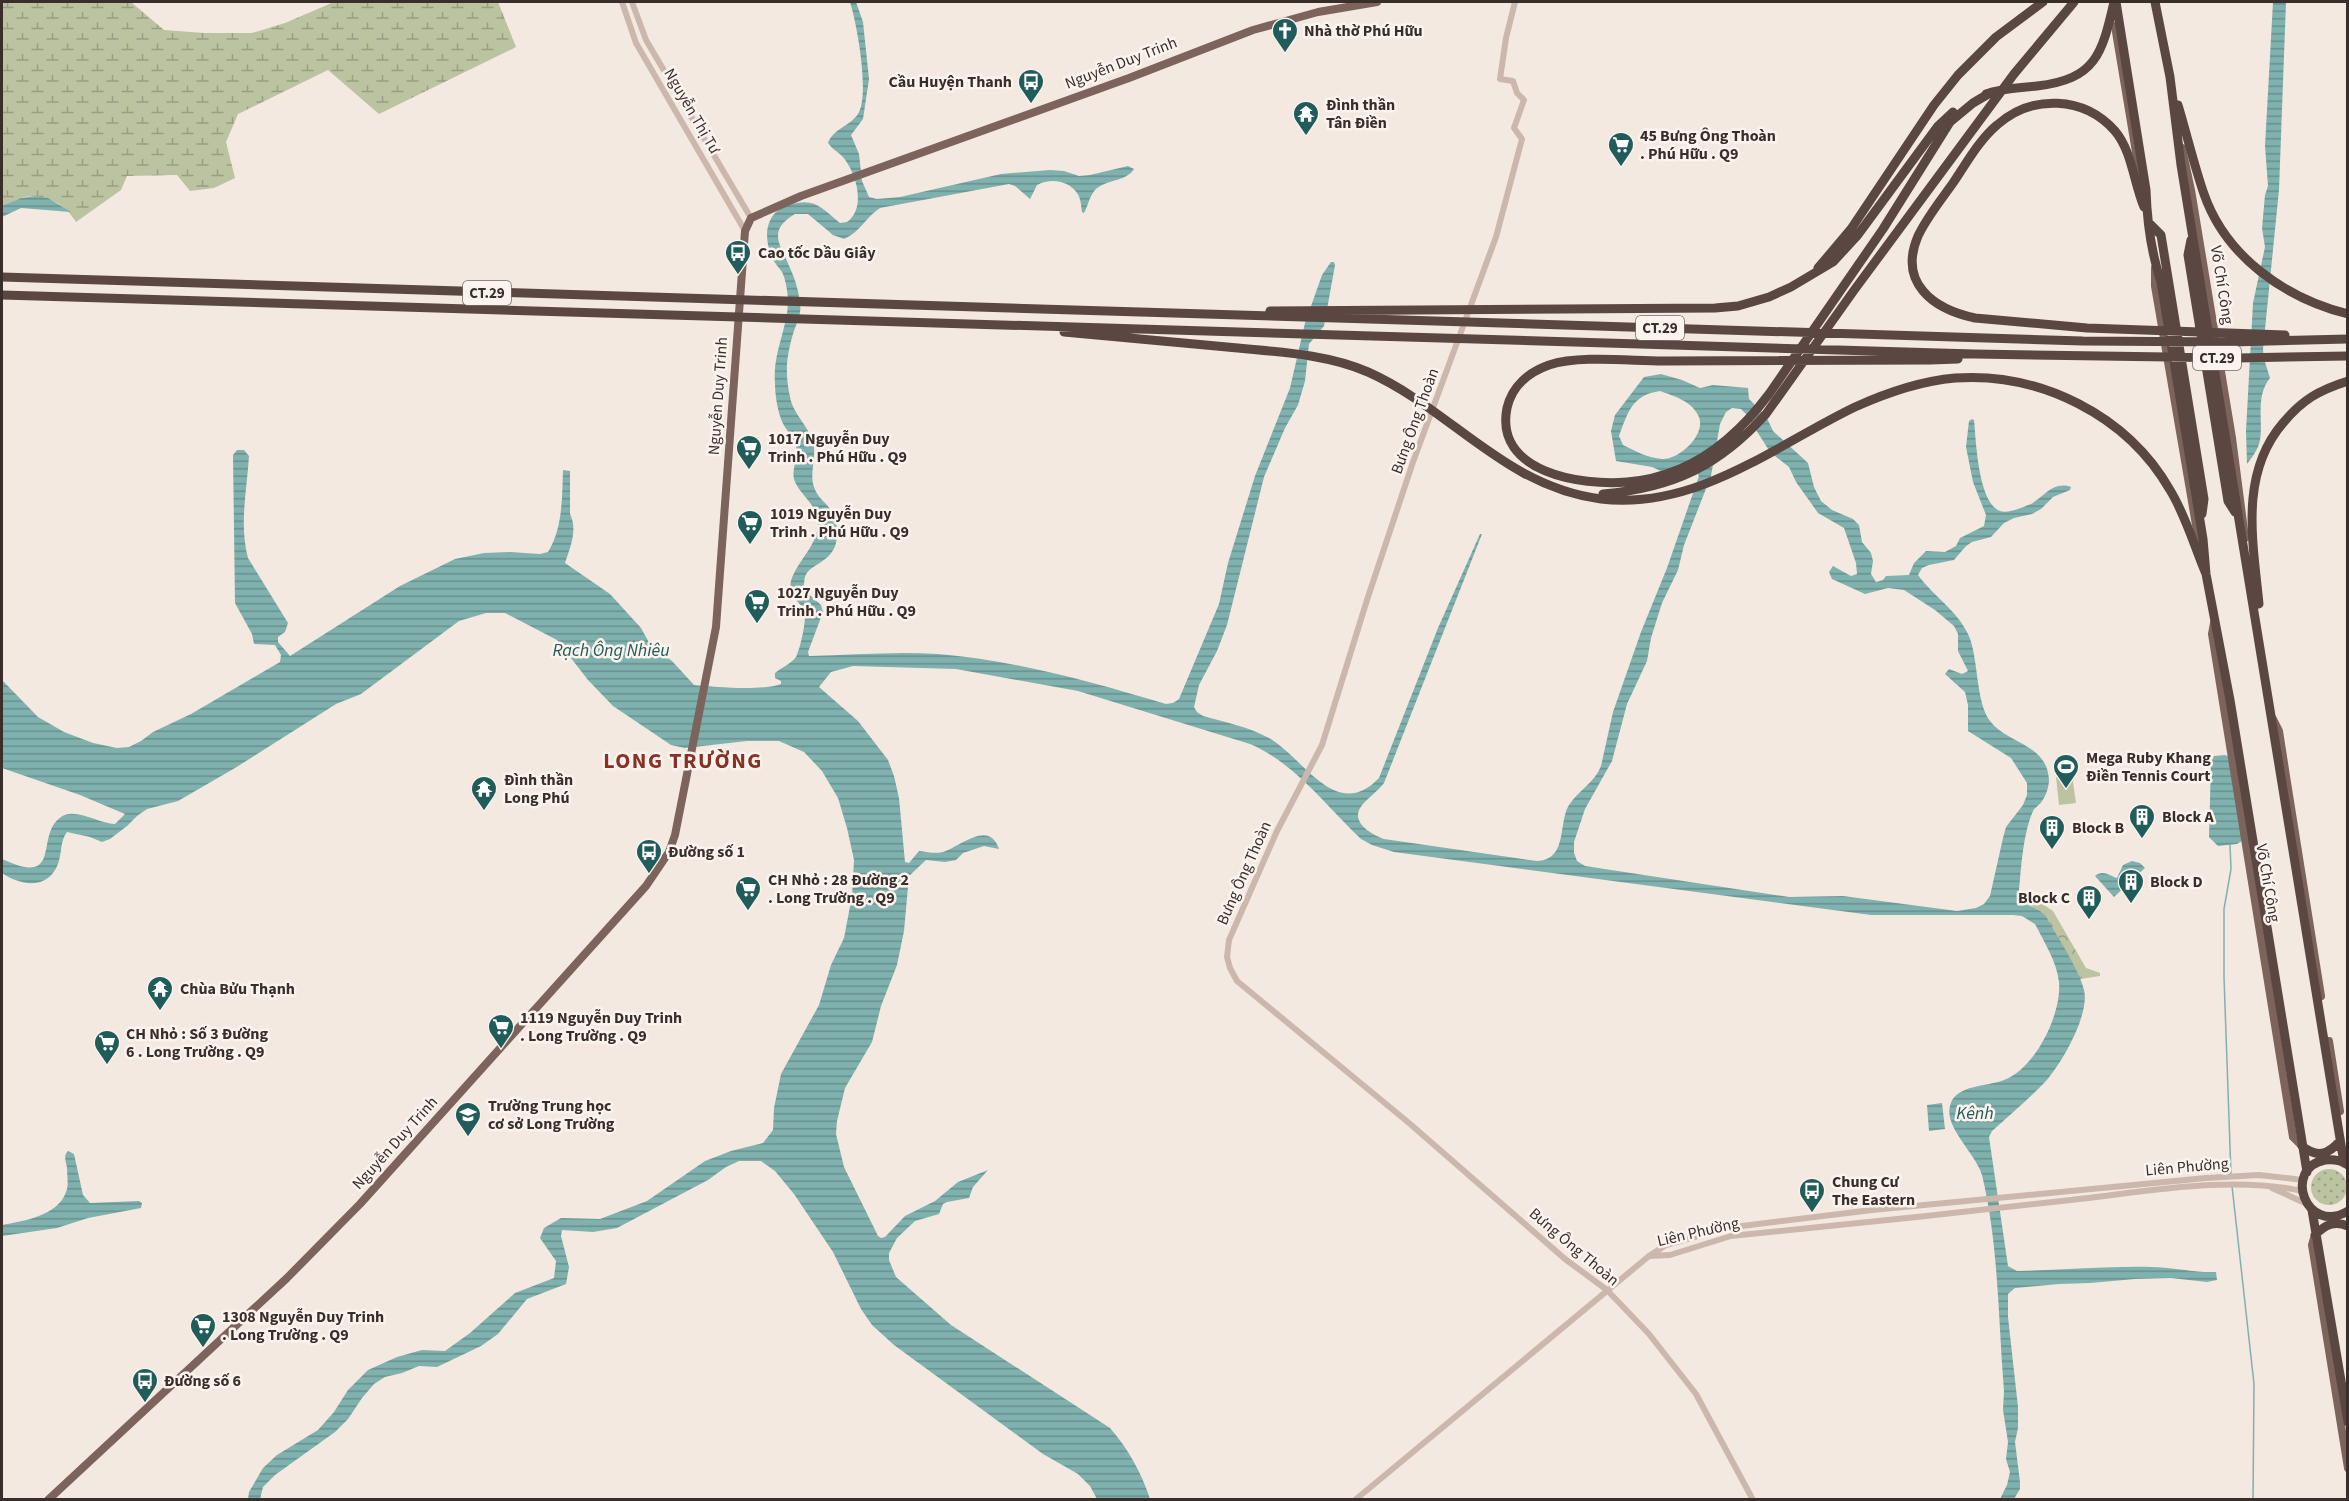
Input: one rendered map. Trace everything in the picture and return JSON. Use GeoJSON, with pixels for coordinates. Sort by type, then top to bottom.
{"type":"FeatureCollection","features":[{"type":"Feature","properties":{"kind":"highway"},"geometry":{"type":"LineString","coordinates":[[1816,271],[1851,229],[1934,105],[1958,75],[1996,37],[2043,2]]}},
{"type":"Feature","properties":{"kind":"highway"},"geometry":{"type":"LineString","coordinates":[[1571,492],[1602,494],[1629,492],[1655,487],[1682,478],[1714,460],[1750,425],[2014,74],[2074,2]]}},
{"type":"Feature","properties":{"kind":"highway"},"geometry":{"type":"LineString","coordinates":[[973,308],[1253,311],[1738,306],[1784,290],[1838,257],[1857,236],[1938,126],[1950,114],[1971,100],[1990,93],[2056,83],[2082,72],[2101,51],[2115,2]]}},
{"type":"Feature","properties":{"kind":"highway","name":"Võ Chí Công"},"geometry":{"type":"LineString","coordinates":[[2115,2],[2144,178],[2155,264],[2161,282],[2200,523],[2205,574],[2230,700],[2302,1146],[2305,1172],[2302,1191]]}},
{"type":"Feature","properties":{"kind":"highway","name":"Võ Chí Công"},"geometry":{"type":"LineString","coordinates":[[2156,2],[2345,1161]]}},
{"type":"Feature","properties":{"kind":"highway"},"geometry":{"type":"LineString","coordinates":[[2170,77],[2204,196],[2220,227],[2235,247],[2276,284],[2314,304],[2348,314]]}},
{"type":"Feature","properties":{"kind":"highway"},"geometry":{"type":"LineString","coordinates":[[1763,410],[1883,230],[1950,122],[1972,103],[1990,93]]}},
{"type":"Feature","properties":{"kind":"highway"},"geometry":{"type":"LineString","coordinates":[[2148,218],[2137,190],[2125,146],[2116,132],[2102,119],[2087,110],[2057,102],[2037,104],[2008,116],[1996,125],[1982,142],[1927,219],[1914,248],[1913,270],[1924,294],[1932,302],[1946,310],[1975,318],[2097,328],[2348,339]]}},
{"type":"Feature","properties":{"kind":"highway","name":"Võ Chí Công"},"geometry":{"type":"LineString","coordinates":[[2148,218],[2161,235],[2178,331],[2204,499],[2200,523]]}},
{"type":"Feature","properties":{"kind":"highway","name":"CT.29"},"geometry":{"type":"LineString","coordinates":[[2,277],[2083,341],[2232,342],[2348,339]]}},
{"type":"Feature","properties":{"kind":"highway","name":"CT.29"},"geometry":{"type":"LineString","coordinates":[[2,295],[2086,357],[2348,356]]}},
{"type":"Feature","properties":{"kind":"highway"},"geometry":{"type":"LineString","coordinates":[[972,324],[1293,354],[1347,364],[1395,386],[1427,406],[1490,454],[1530,477],[1571,492],[1610,499],[1658,498],[1712,482],[1877,398],[1930,382],[1981,378],[2012,381],[2059,394],[2090,410],[2116,427],[2139,447],[2171,490],[2205,574]]}},
{"type":"Feature","properties":{"kind":"highway"},"geometry":{"type":"LineString","coordinates":[[1750,425],[1692,463],[1662,475],[1626,482],[1582,481],[1542,470],[1515,449],[1508,430],[1508,408],[1516,387],[1536,370],[1562,362],[2086,357]]}},
{"type":"Feature","properties":{"kind":"highway"},"geometry":{"type":"LineString","coordinates":[[2269,704],[2252,534],[2255,478],[2263,452],[2276,431],[2292,412],[2308,397],[2348,381]]}},
{"type":"Feature","properties":{"kind":"highway"},"geometry":{"type":"LineString","coordinates":[[2302,1146],[2315,1154],[2322,1154],[2333,1149],[2340,1141]]}},
{"type":"Feature","properties":{"kind":"highway"},"geometry":{"type":"LineString","coordinates":[[2305,1172],[2322,1156],[2345,1161]]}},
{"type":"Feature","properties":{"kind":"highway"},"geometry":{"type":"LineString","coordinates":[[2302,1191],[2311,1211],[2348,1422]]}},
{"type":"Feature","properties":{"kind":"highway"},"geometry":{"type":"LineString","coordinates":[[2311,1211],[2328,1216],[2337,1216],[2348,1211]]}},
{"type":"Feature","properties":{"kind":"highway"},"geometry":{"type":"LineString","coordinates":[[2311,1211],[2333,1220],[2348,1216]]}},
{"type":"Feature","properties":{"kind":"highway"},"geometry":{"type":"LineString","coordinates":[[2315,1235],[2325,1226],[2333,1223],[2348,1226]]}},
{"type":"Feature","properties":{"kind":"main road","name":"Nguyễn Duy Trinh"},"geometry":{"type":"LineString","coordinates":[[48,1500],[287,1278],[360,1204],[646,886],[672,847],[716,627],[745,231],[751,218],[768,209],[1129,78],[1253,30],[1318,12],[1377,2]]}},
{"type":"Feature","properties":{"kind":"main road","name":"Võ Chí Công"},"geometry":{"type":"LineString","coordinates":[[2178,139],[2184,154],[2191,190],[2232,438],[2245,526],[2244,544]]}},
{"type":"Feature","properties":{"kind":"main road","name":"Võ Chí Công"},"geometry":{"type":"LineString","coordinates":[[2155,264],[2155,286],[2205,574]]}},
{"type":"Feature","properties":{"kind":"main road"},"geometry":{"type":"LineString","coordinates":[[2315,1235],[2312,1245],[2348,1468]]}},
{"type":"Feature","properties":{"kind":"street","name":"Nguyễn Thị Tư"},"geometry":{"type":"LineString","coordinates":[[622,2],[636,43],[745,231]]}},
{"type":"Feature","properties":{"kind":"street","name":"Nguyễn Thị Tư"},"geometry":{"type":"LineString","coordinates":[[632,2],[646,39],[751,218]]}},
{"type":"Feature","properties":{"kind":"street","name":"Bưng Ông Thoàn"},"geometry":{"type":"LineString","coordinates":[[1515,2],[1506,38],[1500,79],[1513,81],[1517,93],[1524,100],[1514,128],[1522,139],[1501,218],[1413,462],[1317,758],[1273,840],[1228,940],[1227,957],[1237,981],[1409,1123],[1565,1259],[1607,1290],[1648,1334],[1696,1394],[1753,1500]]}},
{"type":"Feature","properties":{"kind":"street","name":"Liên Phường"},"geometry":{"type":"LineString","coordinates":[[1649,1256],[1666,1245],[1726,1228],[1872,1210],[2238,1176],[2305,1172]]}},
{"type":"Feature","properties":{"kind":"street","name":"Liên Phường"},"geometry":{"type":"LineString","coordinates":[[1649,1256],[1670,1255],[1731,1236],[2004,1207],[2239,1184],[2260,1184],[2302,1191]]}},
{"type":"Feature","properties":{"kind":"street"},"geometry":{"type":"LineString","coordinates":[[2260,1184],[2311,1211]]}},
{"type":"Feature","properties":{"kind":"street"},"geometry":{"type":"LineString","coordinates":[[1356,1500],[1649,1256]]}},
{"type":"Feature","properties":{"kind":"green space"},"geometry":{"type":"Polygon","coordinates":[[[2,2],[131,2],[164,30],[252,33],[285,23],[334,2],[498,2],[516,47],[379,114],[328,70],[238,114],[226,142],[235,178],[214,188],[190,191],[177,175],[127,176],[121,190],[76,222],[60,205],[47,198],[24,197],[2,206],[2,2]]]}},
{"type":"Feature","properties":{"kind":"green space","name":"Mega Ruby Khang Điền Tennis Court"},"geometry":{"type":"Polygon","coordinates":[[[2072,775],[2076,803],[2059,805],[2056,777],[2072,775]]]}},
{"type":"Feature","properties":{"kind":"green space"},"geometry":{"type":"Polygon","coordinates":[[[2029,895],[2053,911],[2086,968],[2100,973],[2100,976],[2080,979],[2046,916],[2018,901],[2029,895]]]}},
{"type":"Feature","properties":{"kind":"green space"},"geometry":{"type":"Polygon","coordinates":[[[2329,1169],[2342,1174],[2347,1187],[2342,1200],[2329,1205],[2316,1200],[2311,1187],[2316,1174],[2329,1169]]]}},
{"type":"Feature","properties":{"kind":"water","name":"Rạch Ông Nhiêu"},"geometry":{"type":"Polygon","coordinates":[[[850,2],[856,2],[863,22],[869,79],[863,119],[851,135],[859,154],[862,181],[869,197],[877,199],[900,197],[1001,174],[1050,170],[1064,171],[1079,176],[1128,166],[1134,169],[1126,176],[1095,190],[1084,213],[1077,193],[1069,185],[1047,181],[1037,185],[1030,199],[1015,186],[1009,184],[880,208],[854,233],[844,239],[833,235],[808,214],[795,214],[781,226],[778,239],[795,281],[800,307],[788,358],[787,380],[790,397],[794,409],[813,442],[814,487],[833,514],[837,530],[834,549],[829,556],[808,572],[805,578],[804,590],[821,605],[823,612],[808,652],[809,656],[906,653],[967,657],[1053,673],[1166,704],[1179,699],[1219,604],[1228,563],[1255,476],[1290,388],[1305,323],[1322,275],[1331,262],[1335,265],[1324,326],[1309,344],[1305,381],[1298,405],[1285,428],[1264,477],[1227,625],[1217,651],[1199,685],[1194,707],[1203,716],[1245,728],[1269,738],[1321,782],[1335,790],[1349,794],[1363,790],[1379,778],[1438,628],[1480,534],[1482,534],[1384,783],[1359,810],[1359,821],[1363,826],[1384,839],[1537,861],[1547,859],[1558,848],[1569,805],[1595,777],[1601,766],[1613,712],[1699,476],[1696,471],[1661,471],[1652,467],[1616,461],[1611,431],[1615,415],[1644,377],[1661,374],[1700,388],[1713,385],[1748,388],[1749,399],[1766,416],[1773,431],[1808,463],[1814,487],[1821,501],[1832,510],[1853,519],[1859,525],[1862,542],[1871,553],[1873,561],[1871,574],[1876,582],[1883,580],[1886,576],[1909,575],[1914,563],[1926,551],[1945,552],[1956,546],[1960,538],[1984,526],[1986,515],[1973,482],[1966,447],[1969,421],[1972,419],[1974,420],[1977,455],[1983,484],[1993,506],[2000,511],[2011,511],[2031,504],[2059,486],[2071,487],[2070,490],[2053,497],[2032,514],[2004,523],[1991,537],[1972,542],[1954,560],[1929,565],[1922,568],[1918,575],[1957,617],[1968,634],[1974,654],[1979,691],[1990,721],[1997,729],[2034,751],[2047,768],[2049,780],[2047,791],[2033,811],[2026,832],[2018,901],[2046,916],[2073,963],[2084,990],[2085,1000],[2079,1025],[2060,1063],[2046,1081],[1992,1131],[1989,1137],[2008,1266],[2017,1271],[2159,1267],[2216,1272],[2217,1280],[2207,1282],[2171,1278],[2059,1284],[2015,1288],[2008,1294],[2008,1317],[2018,1407],[2015,1442],[2020,1489],[2014,1499],[2000,1499],[2010,1472],[2006,1459],[2008,1442],[2003,1410],[2004,1391],[1997,1283],[1988,1202],[1979,1167],[1956,1132],[1949,1114],[1953,1099],[1958,1094],[1972,1087],[2004,1080],[2026,1065],[2036,1053],[2051,1024],[2059,995],[2058,975],[2035,924],[2022,916],[2013,915],[1871,915],[1394,852],[1361,839],[1296,774],[1266,752],[1250,744],[1078,691],[956,669],[853,666],[831,672],[819,687],[858,721],[888,760],[899,798],[905,862],[909,863],[919,851],[943,852],[981,835],[994,840],[999,849],[984,846],[963,853],[956,860],[945,862],[926,860],[909,876],[904,931],[897,965],[881,1006],[872,1042],[845,1088],[837,1121],[836,1134],[844,1167],[881,1238],[885,1237],[905,1216],[935,1201],[958,1182],[988,1170],[973,1187],[969,1198],[943,1204],[939,1214],[915,1221],[897,1238],[889,1253],[889,1260],[896,1277],[951,1325],[1110,1428],[1134,1462],[1150,1499],[1097,1499],[1090,1486],[1078,1474],[1043,1454],[894,1345],[872,1325],[861,1309],[833,1252],[794,1194],[775,1171],[761,1161],[739,1161],[617,1228],[593,1232],[562,1230],[561,1236],[569,1267],[566,1284],[527,1299],[498,1334],[481,1346],[437,1367],[419,1366],[385,1377],[374,1384],[348,1419],[335,1432],[275,1475],[263,1487],[260,1499],[248,1499],[249,1492],[263,1468],[277,1455],[318,1430],[334,1412],[348,1390],[368,1370],[397,1357],[422,1350],[445,1351],[470,1333],[515,1293],[554,1278],[556,1261],[540,1238],[544,1228],[561,1218],[600,1219],[647,1201],[705,1161],[731,1151],[763,1143],[773,1130],[774,1108],[781,1074],[819,1005],[831,965],[844,938],[852,896],[854,860],[838,798],[822,771],[804,752],[779,741],[747,741],[685,748],[671,745],[613,706],[588,680],[557,640],[505,613],[486,613],[459,621],[361,694],[336,704],[178,801],[147,809],[110,839],[102,842],[67,832],[54,872],[41,882],[25,883],[2,873],[2,859],[21,866],[34,867],[41,863],[53,825],[61,817],[73,814],[115,824],[125,814],[80,795],[2,768],[2,680],[38,717],[64,732],[93,743],[117,748],[129,747],[141,741],[153,732],[191,714],[280,662],[281,655],[275,645],[254,644],[252,634],[235,603],[233,455],[237,450],[244,450],[249,456],[244,507],[245,545],[248,558],[288,623],[285,632],[278,637],[278,642],[290,656],[400,586],[455,559],[484,553],[540,554],[548,552],[559,523],[563,470],[570,471],[570,514],[573,526],[565,563],[610,594],[641,628],[651,646],[672,661],[694,685],[751,688],[781,684],[781,681],[775,678],[775,673],[796,657],[805,618],[804,609],[792,593],[791,581],[812,544],[818,529],[818,520],[815,510],[795,482],[793,473],[796,446],[782,423],[776,401],[776,361],[786,319],[788,298],[783,275],[769,249],[767,234],[768,226],[775,213],[789,205],[812,203],[840,223],[847,222],[857,208],[857,189],[852,171],[842,156],[828,143],[834,134],[855,118],[861,105],[863,76],[850,2]],[[1660,391],[1643,396],[1632,406],[1619,436],[1623,445],[1647,456],[1662,459],[1677,455],[1684,450],[1696,437],[1700,422],[1691,406],[1660,391]],[[1732,408],[1726,412],[1720,424],[1711,476],[1684,545],[1678,570],[1662,603],[1651,638],[1647,661],[1627,704],[1612,761],[1585,809],[1574,842],[1577,861],[1585,866],[1789,897],[1843,896],[1957,911],[1976,908],[1984,904],[1990,896],[2006,827],[2023,805],[2027,795],[2027,783],[2011,758],[1968,731],[1968,705],[1965,692],[1945,674],[1949,669],[1962,674],[1968,671],[1958,651],[1958,634],[1954,626],[1935,610],[1904,590],[1888,588],[1865,594],[1832,579],[1829,572],[1833,566],[1851,576],[1857,574],[1856,563],[1844,528],[1818,513],[1796,482],[1789,467],[1770,452],[1746,414],[1741,409],[1732,408]]]}},
{"type":"Feature","properties":{"kind":"water"},"geometry":{"type":"Polygon","coordinates":[[[2273,2],[2286,2],[2279,190],[2263,349],[2270,378],[2262,395],[2260,439],[2257,449],[2247,464],[2246,431],[2253,303],[2265,247],[2262,228],[2268,186],[2265,146],[2273,2]]]}},
{"type":"Feature","properties":{"kind":"water"},"geometry":{"type":"Polygon","coordinates":[[[36,196],[48,198],[71,212],[21,208],[2,217],[2,206],[21,198],[36,196]]]}},
{"type":"Feature","properties":{"kind":"water"},"geometry":{"type":"Polygon","coordinates":[[[2214,756],[2230,757],[2242,841],[2237,844],[2218,846],[2209,837],[2211,762],[2214,756]]]}},
{"type":"Feature","properties":{"kind":"water"},"geometry":{"type":"Polygon","coordinates":[[[2132,861],[2140,863],[2145,868],[2114,897],[2095,876],[2104,873],[2117,878],[2123,865],[2132,861]]]}},
{"type":"Feature","properties":{"kind":"water"},"geometry":{"type":"Polygon","coordinates":[[[1942,1103],[1945,1129],[1929,1131],[1927,1105],[1942,1103]]]}},
{"type":"Feature","properties":{"kind":"water"},"geometry":{"type":"Polygon","coordinates":[[[68,1151],[74,1154],[83,1195],[90,1203],[139,1201],[142,1203],[141,1208],[88,1218],[57,1228],[2,1236],[2,1225],[39,1216],[56,1207],[62,1200],[67,1187],[65,1157],[68,1151]]]}},
{"type":"Feature","properties":{"kind":"waterway"},"geometry":{"type":"LineString","coordinates":[[2230,845],[2231,869],[2224,909],[2224,977],[2231,1175]]}},
{"type":"Feature","properties":{"kind":"waterway"},"geometry":{"type":"LineString","coordinates":[[2232,1186],[2254,1384],[2253,1500]]}},
{"type":"Feature","properties":{"kind":"place","name":"Nhà thờ Phú Hữu"},"geometry":{"type":"Point","coordinates":[1285,54]}},
{"type":"Feature","properties":{"kind":"place","name":"Cầu Huyện Thanh"},"geometry":{"type":"Point","coordinates":[1031,105]}},
{"type":"Feature","properties":{"kind":"place","name":"Đình thần Tân Điền"},"geometry":{"type":"Point","coordinates":[1306,137]}},
{"type":"Feature","properties":{"kind":"place","name":"45 Bưng Ông Thoàn . Phú Hữu . Q9"},"geometry":{"type":"Point","coordinates":[1621,168]}},
{"type":"Feature","properties":{"kind":"place","name":"Cao tốc Dầu Giây"},"geometry":{"type":"Point","coordinates":[738,276]}},
{"type":"Feature","properties":{"kind":"place","name":"1017 Nguyễn Duy Trinh . Phú Hữu . Q9"},"geometry":{"type":"Point","coordinates":[749,471]}},
{"type":"Feature","properties":{"kind":"place","name":"1019 Nguyễn Duy Trinh . Phú Hữu . Q9"},"geometry":{"type":"Point","coordinates":[750,546]}},
{"type":"Feature","properties":{"kind":"place","name":"1027 Nguyễn Duy Trinh . Phú Hữu . Q9"},"geometry":{"type":"Point","coordinates":[757,625]}},
{"type":"Feature","properties":{"kind":"place","name":"Mega Ruby Khang Điền Tennis Court"},"geometry":{"type":"Point","coordinates":[2066,790]}},
{"type":"Feature","properties":{"kind":"place","name":"Đình thần Long Phú"},"geometry":{"type":"Point","coordinates":[484,812]}},
{"type":"Feature","properties":{"kind":"place","name":"Block A"},"geometry":{"type":"Point","coordinates":[2142,840]}},
{"type":"Feature","properties":{"kind":"place","name":"Block B"},"geometry":{"type":"Point","coordinates":[2052,851]}},
{"type":"Feature","properties":{"kind":"place","name":"Đường số 1"},"geometry":{"type":"Point","coordinates":[649,875]}},
{"type":"Feature","properties":{"kind":"place","name":"Block D"},"geometry":{"type":"Point","coordinates":[2131,905]}},
{"type":"Feature","properties":{"kind":"place","name":"CH Nhỏ : 28 Đường 2 . Long Trường . Q9"},"geometry":{"type":"Point","coordinates":[748,912]}},
{"type":"Feature","properties":{"kind":"place","name":"Block C"},"geometry":{"type":"Point","coordinates":[2089,921]}},
{"type":"Feature","properties":{"kind":"place","name":"Chùa Bửu Thạnh"},"geometry":{"type":"Point","coordinates":[160,1012]}},
{"type":"Feature","properties":{"kind":"place","name":"1119 Nguyễn Duy Trinh . Long Trường . Q9"},"geometry":{"type":"Point","coordinates":[501,1050]}},
{"type":"Feature","properties":{"kind":"place","name":"CH Nhỏ : Số 3 Đường 6 . Long Trường . Q9"},"geometry":{"type":"Point","coordinates":[107,1066]}},
{"type":"Feature","properties":{"kind":"place","name":"Trường Trung học cơ sở Long Trường"},"geometry":{"type":"Point","coordinates":[468,1138]}},
{"type":"Feature","properties":{"kind":"place","name":"Chung Cư The Eastern"},"geometry":{"type":"Point","coordinates":[1812,1214]}},
{"type":"Feature","properties":{"kind":"place","name":"1308 Nguyễn Duy Trinh . Long Trường . Q9"},"geometry":{"type":"Point","coordinates":[203,1349]}},
{"type":"Feature","properties":{"kind":"place","name":"Đường số 6"},"geometry":{"type":"Point","coordinates":[145,1404]}},
{"type":"Feature","properties":{"kind":"district","name":"LONG TRƯỜNG"},"geometry":{"type":"Point","coordinates":[683,761]}},
{"type":"Feature","properties":{"kind":"water label","name":"Kênh"},"geometry":{"type":"Point","coordinates":[1975,1113]}}]}
